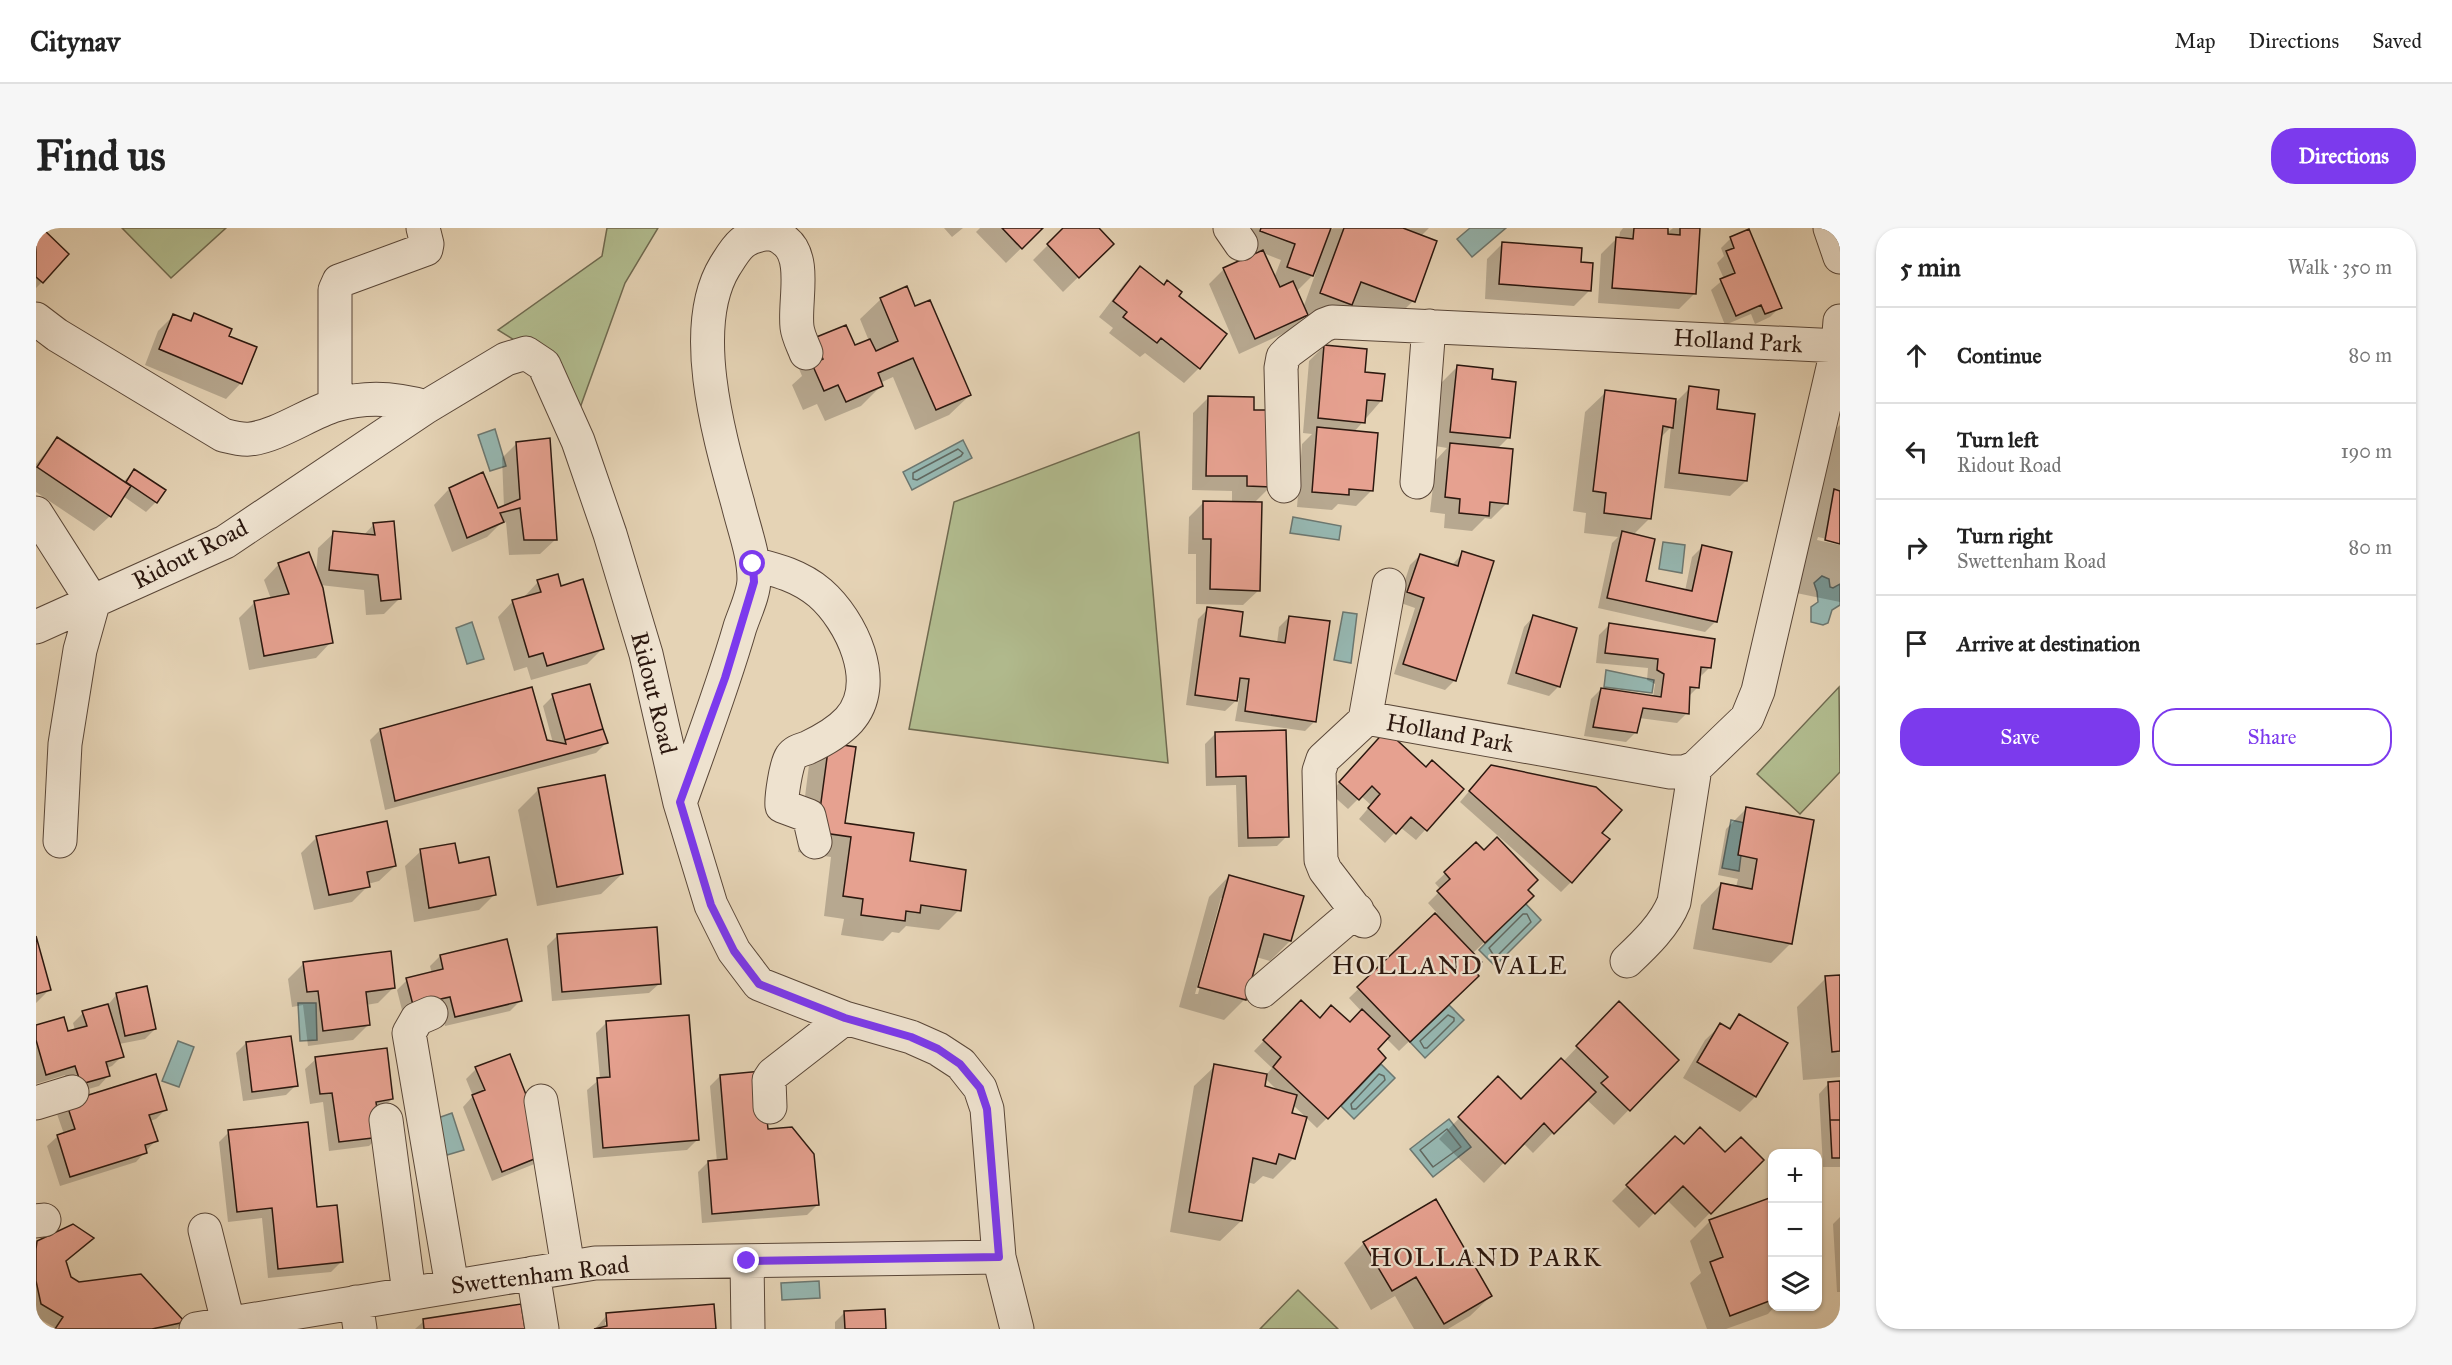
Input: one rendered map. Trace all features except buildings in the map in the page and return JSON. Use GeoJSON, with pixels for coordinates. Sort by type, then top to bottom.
{"type":"FeatureCollection","features":[{"type":"Feature","properties":{"kind":"street"},"geometry":{"type":"LineString","coordinates":[[335,405],[336,290],[339,281],[426,249],[423,228]]}},
{"type":"Feature","properties":{"kind":"street"},"geometry":{"type":"LineString","coordinates":[[1830,228],[1840,257]]}},
{"type":"Feature","properties":{"kind":"street"},"geometry":{"type":"LineString","coordinates":[[680,802],[725,678],[754,582],[753,564],[709,387],[708,319],[719,276],[740,243],[754,236],[769,233],[779,235],[790,245],[797,257],[797,328],[806,353]]}},
{"type":"Feature","properties":{"kind":"street"},"geometry":{"type":"LineString","coordinates":[[36,319],[223,435],[249,439],[288,426],[335,405],[368,399],[402,400],[426,407]]}},
{"type":"Feature","properties":{"kind":"street","name":"Holland Park"},"geometry":{"type":"LineString","coordinates":[[1262,991],[1360,916],[1324,870],[1321,860],[1319,771],[1323,759],[1365,720],[1372,719],[1670,772],[1683,772],[1695,768],[1748,718],[1754,706],[1839,337],[1332,322],[1324,325],[1283,357],[1281,368],[1284,486]]}},
{"type":"Feature","properties":{"kind":"street"},"geometry":{"type":"LineString","coordinates":[[1417,483],[1430,326]]}},
{"type":"Feature","properties":{"kind":"street","name":"Ridout Road"},"geometry":{"type":"LineString","coordinates":[[36,627],[225,542],[426,407],[506,359],[526,353],[544,365],[578,441],[610,534],[646,654],[680,802],[711,905],[734,951],[759,984],[845,1018],[911,1037],[938,1049],[960,1064],[980,1088],[987,1109],[999,1257],[1017,1329]]}},
{"type":"Feature","properties":{"kind":"street"},"geometry":{"type":"LineString","coordinates":[[36,513],[93,601],[81,650],[65,744],[60,841]]}},
{"type":"Feature","properties":{"kind":"street"},"geometry":{"type":"LineString","coordinates":[[753,564],[782,571],[798,578],[819,592],[834,607],[852,638],[860,659],[863,688],[850,718],[825,739],[791,756],[789,763],[782,806],[809,816],[812,820],[815,843]]}},
{"type":"Feature","properties":{"kind":"street"},"geometry":{"type":"LineString","coordinates":[[1365,720],[1389,585]]}},
{"type":"Feature","properties":{"kind":"street"},"geometry":{"type":"LineString","coordinates":[[1627,961],[1650,938],[1671,911],[1678,892],[1695,768]]}},
{"type":"Feature","properties":{"kind":"street"},"geometry":{"type":"LineString","coordinates":[[430,1012],[417,1019],[409,1033],[430,1290]]}},
{"type":"Feature","properties":{"kind":"street"},"geometry":{"type":"LineString","coordinates":[[770,1107],[769,1080],[773,1074],[845,1018]]}},
{"type":"Feature","properties":{"kind":"street"},"geometry":{"type":"LineString","coordinates":[[394,1033],[430,1290]]}},
{"type":"Feature","properties":{"kind":"street"},"geometry":{"type":"LineString","coordinates":[[36,1103],[72,1092]]}},
{"type":"Feature","properties":{"kind":"street"},"geometry":{"type":"LineString","coordinates":[[541,1101],[568,1267]]}},
{"type":"Feature","properties":{"kind":"street"},"geometry":{"type":"LineString","coordinates":[[386,1120],[430,1290]]}},
{"type":"Feature","properties":{"kind":"street"},"geometry":{"type":"LineString","coordinates":[[205,1230],[228,1322]]}},
{"type":"Feature","properties":{"kind":"street","name":"Swettenham Road"},"geometry":{"type":"LineString","coordinates":[[196,1329],[228,1322],[347,1316],[430,1290],[595,1263],[999,1257]]}},
{"type":"Feature","properties":{"kind":"street"},"geometry":{"type":"LineString","coordinates":[[747,1261],[748,1329]]}},
{"type":"Feature","properties":{"kind":"street"},"geometry":{"type":"LineString","coordinates":[[533,1273],[542,1329]]}},
{"type":"Feature","properties":{"kind":"green space"},"geometry":{"type":"Polygon","coordinates":[[[122,228],[226,228],[171,278],[122,228]]]}},
{"type":"Feature","properties":{"kind":"green space"},"geometry":{"type":"Polygon","coordinates":[[[607,228],[658,228],[625,283],[576,419],[548,361],[498,330],[602,256],[607,228]]]}},
{"type":"Feature","properties":{"kind":"green space"},"geometry":{"type":"Polygon","coordinates":[[[1139,432],[1168,763],[909,729],[954,502],[1139,432]]]}},
{"type":"Feature","properties":{"kind":"green space"},"geometry":{"type":"Polygon","coordinates":[[[1839,687],[1840,772],[1800,814],[1757,774],[1839,687]]]}},
{"type":"Feature","properties":{"kind":"green space"},"geometry":{"type":"Polygon","coordinates":[[[1298,1290],[1338,1329],[1260,1329],[1298,1290]]]}},
{"type":"Feature","properties":{"kind":"water"},"geometry":{"type":"Polygon","coordinates":[[[1470,228],[1506,228],[1472,257],[1457,239],[1470,228]]]}},
{"type":"Feature","properties":{"kind":"water"},"geometry":{"type":"Polygon","coordinates":[[[495,429],[506,466],[490,471],[478,435],[495,429]]]}},
{"type":"Feature","properties":{"kind":"water"},"geometry":{"type":"Polygon","coordinates":[[[963,440],[972,458],[912,490],[903,472],[963,440]]]}},
{"type":"Feature","properties":{"kind":"water"},"geometry":{"type":"Polygon","coordinates":[[[1293,517],[1341,526],[1339,540],[1290,533],[1293,517]]]}},
{"type":"Feature","properties":{"kind":"water"},"geometry":{"type":"Polygon","coordinates":[[[1663,542],[1685,545],[1682,573],[1659,569],[1663,542]]]}},
{"type":"Feature","properties":{"kind":"water"},"geometry":{"type":"Polygon","coordinates":[[[1822,576],[1829,579],[1830,587],[1833,588],[1840,584],[1840,605],[1832,610],[1828,623],[1823,625],[1811,622],[1811,607],[1818,602],[1814,583],[1822,576]]]}},
{"type":"Feature","properties":{"kind":"water"},"geometry":{"type":"Polygon","coordinates":[[[1343,612],[1357,614],[1351,663],[1334,660],[1343,612]]]}},
{"type":"Feature","properties":{"kind":"water"},"geometry":{"type":"Polygon","coordinates":[[[472,622],[484,659],[467,664],[456,628],[472,622]]]}},
{"type":"Feature","properties":{"kind":"water"},"geometry":{"type":"Polygon","coordinates":[[[1606,670],[1654,680],[1652,693],[1604,687],[1606,670]]]}},
{"type":"Feature","properties":{"kind":"water"},"geometry":{"type":"Polygon","coordinates":[[[1731,820],[1745,823],[1739,871],[1722,868],[1731,820]]]}},
{"type":"Feature","properties":{"kind":"water"},"geometry":{"type":"Polygon","coordinates":[[[1525,903],[1541,920],[1495,966],[1479,950],[1525,903]]]}},
{"type":"Feature","properties":{"kind":"water"},"geometry":{"type":"Polygon","coordinates":[[[298,1003],[316,1003],[317,1040],[300,1041],[298,1003]]]}},
{"type":"Feature","properties":{"kind":"water"},"geometry":{"type":"Polygon","coordinates":[[[1449,1005],[1464,1020],[1425,1058],[1410,1042],[1449,1005]]]}},
{"type":"Feature","properties":{"kind":"water"},"geometry":{"type":"Polygon","coordinates":[[[178,1041],[194,1047],[179,1087],[162,1081],[178,1041]]]}},
{"type":"Feature","properties":{"kind":"water"},"geometry":{"type":"Polygon","coordinates":[[[1381,1064],[1395,1078],[1354,1119],[1341,1106],[1381,1064]]]}},
{"type":"Feature","properties":{"kind":"water"},"geometry":{"type":"Polygon","coordinates":[[[452,1113],[464,1150],[447,1155],[435,1119],[452,1113]]]}},
{"type":"Feature","properties":{"kind":"water"},"geometry":{"type":"Polygon","coordinates":[[[1449,1119],[1471,1147],[1433,1177],[1410,1149],[1449,1119]]]}},
{"type":"Feature","properties":{"kind":"water"},"geometry":{"type":"Polygon","coordinates":[[[819,1281],[820,1298],[782,1300],[781,1283],[819,1281]]]}},
{"type":"Feature","properties":{"kind":"district","name":"HOLLAND VALE"},"geometry":{"type":"Point","coordinates":[1450,965]}},
{"type":"Feature","properties":{"kind":"district","name":"HOLLAND PARK"},"geometry":{"type":"Point","coordinates":[1486,1257]}},
{"type":"Feature","properties":{"kind":"route"},"geometry":{"type":"LineString","coordinates":[[747,1261],[999,1257],[987,1109],[980,1088],[960,1064],[938,1049],[911,1037],[845,1018],[759,984],[734,951],[711,905],[680,802],[725,678],[754,582],[753,564]]}}]}
